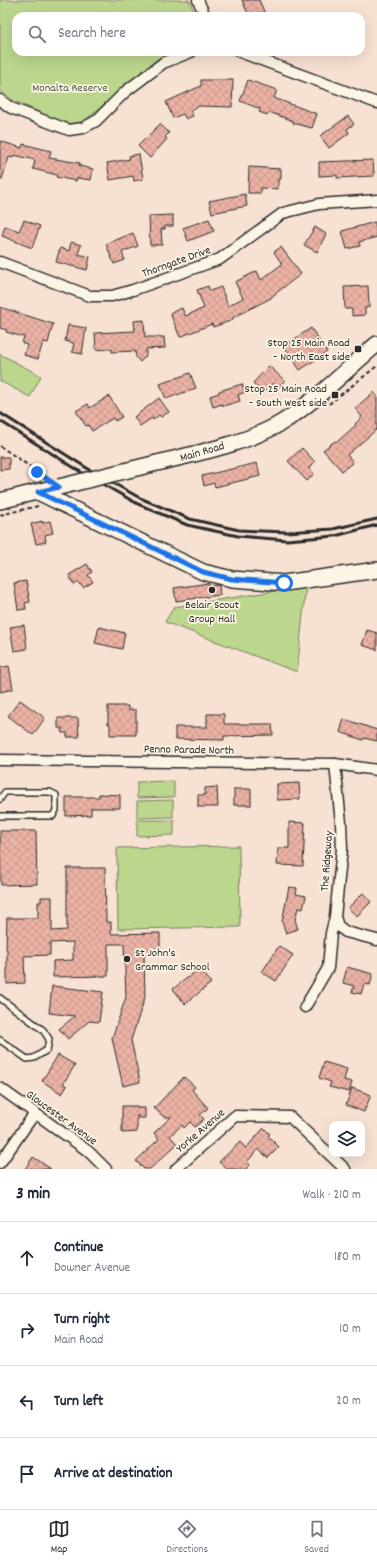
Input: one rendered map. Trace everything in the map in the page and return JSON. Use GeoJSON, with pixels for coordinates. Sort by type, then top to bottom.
{"type":"FeatureCollection","features":[{"type":"Feature","properties":{"kind":"main road","name":"Main Road"},"geometry":{"type":"LineString","coordinates":[[0,501],[203,452],[258,434],[281,423],[303,408],[377,344]]}},
{"type":"Feature","properties":{"kind":"main road"},"geometry":{"type":"LineString","coordinates":[[38,492],[203,572],[218,576],[232,579],[284,583],[377,570]]}},
{"type":"Feature","properties":{"kind":"street"},"geometry":{"type":"LineString","coordinates":[[198,0],[203,12]]}},
{"type":"Feature","properties":{"kind":"street"},"geometry":{"type":"LineString","coordinates":[[0,100],[11,108],[69,130],[83,128],[96,121],[125,92],[163,63],[181,56]]}},
{"type":"Feature","properties":{"kind":"street"},"geometry":{"type":"LineString","coordinates":[[251,56],[377,103]]}},
{"type":"Feature","properties":{"kind":"street","name":"Thorngate Drive"},"geometry":{"type":"LineString","coordinates":[[0,262],[90,296],[112,296],[220,259],[283,213],[320,204],[377,200]]}},
{"type":"Feature","properties":{"kind":"street","name":"Penno Parade North"},"geometry":{"type":"LineString","coordinates":[[0,760],[335,764],[377,770]]}},
{"type":"Feature","properties":{"kind":"street","name":"The Ridgeway"},"geometry":{"type":"LineString","coordinates":[[335,764],[342,848],[335,917]]}},
{"type":"Feature","properties":{"kind":"street"},"geometry":{"type":"LineString","coordinates":[[335,917],[338,926],[346,932],[377,940]]}},
{"type":"Feature","properties":{"kind":"street"},"geometry":{"type":"LineString","coordinates":[[305,1007],[328,968],[331,933],[335,917]]}},
{"type":"Feature","properties":{"kind":"street","name":"Gloucester Avenue"},"geometry":{"type":"LineString","coordinates":[[0,1088],[88,1151],[106,1169]]}},
{"type":"Feature","properties":{"kind":"street"},"geometry":{"type":"LineString","coordinates":[[0,1163],[35,1113]]}},
{"type":"Feature","properties":{"kind":"street","name":"Yorke Avenue"},"geometry":{"type":"LineString","coordinates":[[176,1169],[235,1116],[290,1117],[345,1169]]}},
{"type":"Feature","properties":{"kind":"lane"},"geometry":{"type":"LineString","coordinates":[[0,799],[5,792],[50,792],[56,795],[56,810],[53,816],[0,816]]}},
{"type":"Feature","properties":{"kind":"lane"},"geometry":{"type":"LineString","coordinates":[[0,998],[43,1030],[48,1039],[47,1050],[41,1055],[27,1059],[0,1040]]}},
{"type":"Feature","properties":{"kind":"path"},"geometry":{"type":"LineString","coordinates":[[0,446],[59,487]]}},
{"type":"Feature","properties":{"kind":"green space","name":"Monalta Reserve"},"geometry":{"type":"Polygon","coordinates":[[[0,0],[189,0],[194,12],[12,12],[12,56],[162,56],[83,122],[66,124],[14,101],[0,91],[0,0]]]}},
{"type":"Feature","properties":{"kind":"green space"},"geometry":{"type":"Polygon","coordinates":[[[0,354],[41,376],[30,397],[0,381],[0,354]]]}},
{"type":"Feature","properties":{"kind":"green space"},"geometry":{"type":"Polygon","coordinates":[[[306,586],[297,672],[165,622],[174,607],[306,586]]]}},
{"type":"Feature","properties":{"kind":"green space"},"geometry":{"type":"Polygon","coordinates":[[[174,781],[174,797],[137,798],[137,782],[174,781]]]}},
{"type":"Feature","properties":{"kind":"green space"},"geometry":{"type":"Polygon","coordinates":[[[173,800],[173,817],[137,818],[137,801],[173,800]]]}},
{"type":"Feature","properties":{"kind":"green space"},"geometry":{"type":"Polygon","coordinates":[[[137,820],[174,820],[174,835],[137,836],[137,820]]]}},
{"type":"Feature","properties":{"kind":"green space"},"geometry":{"type":"Polygon","coordinates":[[[239,846],[240,927],[118,929],[117,848],[239,846]]]}},
{"type":"Feature","properties":{"kind":"building"},"geometry":{"type":"Polygon","coordinates":[[[242,0],[259,0],[264,12],[247,12],[242,0]]]}},
{"type":"Feature","properties":{"kind":"building"},"geometry":{"type":"Polygon","coordinates":[[[201,80],[233,80],[232,107],[199,106],[190,110],[193,116],[186,119],[183,114],[173,118],[166,102],[201,86],[201,80]]]}},
{"type":"Feature","properties":{"kind":"building"},"geometry":{"type":"Polygon","coordinates":[[[248,80],[277,90],[274,98],[317,114],[312,128],[293,123],[293,121],[269,112],[267,115],[259,112],[260,109],[240,101],[248,80]]]}},
{"type":"Feature","properties":{"kind":"building"},"geometry":{"type":"Polygon","coordinates":[[[348,116],[354,124],[347,129],[349,133],[329,148],[320,136],[348,116]]]}},
{"type":"Feature","properties":{"kind":"building"},"geometry":{"type":"Polygon","coordinates":[[[160,124],[169,133],[165,137],[167,139],[150,158],[138,146],[160,124]]]}},
{"type":"Feature","properties":{"kind":"building"},"geometry":{"type":"Polygon","coordinates":[[[0,141],[22,148],[23,144],[51,151],[49,158],[80,163],[79,166],[93,169],[91,180],[77,178],[76,181],[56,177],[57,175],[33,169],[35,160],[14,155],[13,158],[9,157],[2,179],[0,179],[0,141]]]}},
{"type":"Feature","properties":{"kind":"building"},"geometry":{"type":"Polygon","coordinates":[[[139,154],[143,179],[134,181],[133,176],[110,180],[107,163],[130,159],[129,156],[139,154]]]}},
{"type":"Feature","properties":{"kind":"building"},"geometry":{"type":"Polygon","coordinates":[[[373,160],[374,176],[337,178],[337,175],[319,176],[319,162],[373,160]]]}},
{"type":"Feature","properties":{"kind":"building"},"geometry":{"type":"Polygon","coordinates":[[[249,167],[281,169],[281,179],[278,179],[278,189],[261,188],[261,193],[248,193],[249,167]]]}},
{"type":"Feature","properties":{"kind":"building"},"geometry":{"type":"Polygon","coordinates":[[[245,194],[247,206],[212,213],[209,201],[245,194]]]}},
{"type":"Feature","properties":{"kind":"building"},"geometry":{"type":"Polygon","coordinates":[[[173,215],[173,226],[165,226],[165,229],[161,229],[162,245],[150,245],[149,216],[173,215]]]}},
{"type":"Feature","properties":{"kind":"building"},"geometry":{"type":"Polygon","coordinates":[[[209,219],[214,231],[188,241],[183,228],[209,219]]]}},
{"type":"Feature","properties":{"kind":"building"},"geometry":{"type":"Polygon","coordinates":[[[24,220],[40,226],[32,248],[2,236],[5,226],[19,231],[24,220]]]}},
{"type":"Feature","properties":{"kind":"building"},"geometry":{"type":"Polygon","coordinates":[[[375,222],[377,237],[359,242],[360,246],[347,249],[342,231],[375,222]]]}},
{"type":"Feature","properties":{"kind":"building"},"geometry":{"type":"Polygon","coordinates":[[[315,227],[326,234],[317,252],[304,245],[315,227]]]}},
{"type":"Feature","properties":{"kind":"building"},"geometry":{"type":"Polygon","coordinates":[[[133,233],[138,246],[122,252],[125,260],[114,264],[106,244],[133,233]]]}},
{"type":"Feature","properties":{"kind":"building"},"geometry":{"type":"Polygon","coordinates":[[[71,242],[81,245],[78,254],[90,257],[87,270],[56,262],[60,248],[69,251],[71,242]]]}},
{"type":"Feature","properties":{"kind":"building"},"geometry":{"type":"Polygon","coordinates":[[[281,247],[301,274],[271,298],[232,318],[233,320],[213,327],[212,324],[180,337],[170,313],[182,308],[185,316],[204,308],[197,290],[208,286],[210,291],[221,287],[228,306],[243,298],[235,282],[257,271],[261,280],[282,264],[274,252],[281,247]]]}},
{"type":"Feature","properties":{"kind":"building"},"geometry":{"type":"Polygon","coordinates":[[[368,286],[369,307],[365,308],[365,315],[352,316],[352,309],[345,309],[344,287],[368,286]]]}},
{"type":"Feature","properties":{"kind":"building"},"geometry":{"type":"Polygon","coordinates":[[[0,307],[53,324],[48,343],[43,342],[38,359],[24,355],[27,345],[22,343],[24,337],[6,332],[7,330],[0,328],[0,307]]]}},
{"type":"Feature","properties":{"kind":"building"},"geometry":{"type":"Polygon","coordinates":[[[144,320],[145,337],[164,337],[165,348],[146,349],[146,356],[140,362],[136,357],[135,351],[112,352],[112,349],[96,350],[95,333],[135,331],[134,321],[144,320]]]}},
{"type":"Feature","properties":{"kind":"building"},"geometry":{"type":"Polygon","coordinates":[[[68,325],[86,328],[82,354],[72,352],[74,343],[65,341],[68,325]]]}},
{"type":"Feature","properties":{"kind":"building"},"geometry":{"type":"Polygon","coordinates":[[[311,328],[327,352],[300,370],[284,346],[311,328]]]}},
{"type":"Feature","properties":{"kind":"building"},"geometry":{"type":"Polygon","coordinates":[[[269,366],[285,381],[278,388],[273,383],[263,393],[253,383],[269,366]]]}},
{"type":"Feature","properties":{"kind":"building"},"geometry":{"type":"Polygon","coordinates":[[[190,373],[196,388],[166,399],[160,384],[190,373]]]}},
{"type":"Feature","properties":{"kind":"building"},"geometry":{"type":"Polygon","coordinates":[[[242,384],[245,392],[238,395],[240,401],[213,407],[210,396],[219,393],[219,391],[242,384]]]}},
{"type":"Feature","properties":{"kind":"building"},"geometry":{"type":"Polygon","coordinates":[[[374,392],[377,396],[377,429],[347,455],[353,462],[342,471],[323,450],[335,441],[337,442],[356,425],[355,424],[362,417],[355,408],[374,392]]]}},
{"type":"Feature","properties":{"kind":"building"},"geometry":{"type":"Polygon","coordinates":[[[109,396],[122,417],[115,421],[113,418],[92,431],[88,425],[86,426],[76,411],[88,404],[90,408],[109,396]]]}},
{"type":"Feature","properties":{"kind":"building"},"geometry":{"type":"Polygon","coordinates":[[[159,398],[169,412],[161,417],[159,415],[153,420],[152,418],[140,426],[134,417],[159,398]]]}},
{"type":"Feature","properties":{"kind":"building"},"geometry":{"type":"Polygon","coordinates":[[[302,448],[315,462],[309,468],[314,474],[307,481],[288,461],[302,448]]]}},
{"type":"Feature","properties":{"kind":"building"},"geometry":{"type":"Polygon","coordinates":[[[0,457],[9,457],[9,469],[0,470],[0,457]]]}},
{"type":"Feature","properties":{"kind":"building"},"geometry":{"type":"Polygon","coordinates":[[[257,463],[260,476],[215,487],[214,483],[204,486],[202,476],[257,463]]]}},
{"type":"Feature","properties":{"kind":"building"},"geometry":{"type":"Polygon","coordinates":[[[42,521],[42,523],[50,521],[53,533],[45,535],[46,542],[36,544],[31,524],[42,521]]]}},
{"type":"Feature","properties":{"kind":"building"},"geometry":{"type":"Polygon","coordinates":[[[87,564],[92,572],[88,575],[93,582],[83,588],[79,582],[74,585],[69,575],[87,564]]]}},
{"type":"Feature","properties":{"kind":"building"},"geometry":{"type":"Polygon","coordinates":[[[26,581],[30,602],[25,603],[26,609],[18,610],[14,583],[26,581]]]}},
{"type":"Feature","properties":{"kind":"building"},"geometry":{"type":"Polygon","coordinates":[[[209,583],[209,586],[219,585],[220,595],[176,601],[174,588],[209,583]]]}},
{"type":"Feature","properties":{"kind":"building"},"geometry":{"type":"Polygon","coordinates":[[[24,625],[27,649],[14,651],[10,627],[24,625]]]}},
{"type":"Feature","properties":{"kind":"building"},"geometry":{"type":"Polygon","coordinates":[[[99,627],[125,633],[122,649],[95,643],[99,627]]]}},
{"type":"Feature","properties":{"kind":"building"},"geometry":{"type":"Polygon","coordinates":[[[367,630],[377,633],[377,650],[362,645],[367,630]]]}},
{"type":"Feature","properties":{"kind":"building"},"geometry":{"type":"Polygon","coordinates":[[[9,666],[13,689],[0,692],[0,668],[9,666]]]}},
{"type":"Feature","properties":{"kind":"building"},"geometry":{"type":"Polygon","coordinates":[[[20,700],[45,718],[33,735],[8,716],[20,700]]]}},
{"type":"Feature","properties":{"kind":"building"},"geometry":{"type":"Polygon","coordinates":[[[108,706],[128,706],[128,710],[136,710],[136,735],[110,735],[110,724],[108,724],[108,706]]]}},
{"type":"Feature","properties":{"kind":"building"},"geometry":{"type":"Polygon","coordinates":[[[207,714],[224,714],[224,724],[272,724],[273,735],[224,736],[224,740],[175,739],[175,727],[207,727],[207,714]]]}},
{"type":"Feature","properties":{"kind":"building"},"geometry":{"type":"Polygon","coordinates":[[[58,718],[78,718],[79,737],[67,737],[67,733],[62,733],[62,728],[58,728],[58,718]]]}},
{"type":"Feature","properties":{"kind":"building"},"geometry":{"type":"Polygon","coordinates":[[[344,719],[377,730],[377,741],[364,738],[363,740],[340,732],[344,719]]]}},
{"type":"Feature","properties":{"kind":"building"},"geometry":{"type":"Polygon","coordinates":[[[299,783],[300,799],[277,800],[277,784],[299,783]]]}},
{"type":"Feature","properties":{"kind":"building"},"geometry":{"type":"Polygon","coordinates":[[[217,787],[218,807],[198,807],[198,795],[205,795],[205,788],[217,787]]]}},
{"type":"Feature","properties":{"kind":"building"},"geometry":{"type":"Polygon","coordinates":[[[234,789],[251,789],[251,805],[234,805],[234,789]]]}},
{"type":"Feature","properties":{"kind":"building"},"geometry":{"type":"Polygon","coordinates":[[[99,794],[120,795],[120,808],[91,808],[91,815],[66,816],[66,797],[99,797],[99,794]]]}},
{"type":"Feature","properties":{"kind":"building"},"geometry":{"type":"Polygon","coordinates":[[[289,822],[305,823],[303,866],[277,865],[278,848],[289,848],[289,822]]]}},
{"type":"Feature","properties":{"kind":"building"},"geometry":{"type":"Polygon","coordinates":[[[0,831],[36,831],[37,884],[1,885],[0,831]]]}},
{"type":"Feature","properties":{"kind":"building"},"geometry":{"type":"Polygon","coordinates":[[[67,868],[105,868],[106,922],[111,922],[111,934],[160,933],[160,951],[155,951],[155,954],[144,955],[145,997],[131,1040],[140,1082],[123,1086],[112,1038],[126,997],[124,944],[108,944],[108,976],[53,977],[53,961],[73,960],[73,942],[50,943],[50,955],[24,956],[25,983],[7,984],[7,918],[38,918],[38,902],[41,902],[41,897],[52,897],[52,931],[67,930],[67,868]]]}},
{"type":"Feature","properties":{"kind":"building"},"geometry":{"type":"Polygon","coordinates":[[[289,887],[297,888],[296,894],[306,896],[303,909],[298,908],[295,920],[298,929],[286,933],[282,922],[289,887]]]}},
{"type":"Feature","properties":{"kind":"building"},"geometry":{"type":"Polygon","coordinates":[[[363,893],[371,902],[357,916],[348,908],[363,893]]]}},
{"type":"Feature","properties":{"kind":"building"},"geometry":{"type":"Polygon","coordinates":[[[279,946],[293,955],[276,981],[262,972],[279,946]]]}},
{"type":"Feature","properties":{"kind":"building"},"geometry":{"type":"Polygon","coordinates":[[[347,967],[373,974],[370,985],[364,984],[361,994],[352,992],[354,986],[343,983],[347,967]]]}},
{"type":"Feature","properties":{"kind":"building"},"geometry":{"type":"Polygon","coordinates":[[[200,968],[211,983],[185,1004],[173,989],[200,968]]]}},
{"type":"Feature","properties":{"kind":"building"},"geometry":{"type":"Polygon","coordinates":[[[52,986],[103,992],[99,1022],[89,1021],[68,1039],[59,1029],[75,1016],[49,1013],[52,986]]]}},
{"type":"Feature","properties":{"kind":"building"},"geometry":{"type":"Polygon","coordinates":[[[58,1055],[75,1065],[63,1084],[67,1086],[62,1094],[42,1081],[58,1055]]]}},
{"type":"Feature","properties":{"kind":"building"},"geometry":{"type":"Polygon","coordinates":[[[324,1062],[347,1069],[344,1080],[352,1082],[349,1092],[329,1087],[331,1082],[319,1078],[324,1062]]]}},
{"type":"Feature","properties":{"kind":"building"},"geometry":{"type":"Polygon","coordinates":[[[184,1077],[195,1087],[192,1090],[208,1108],[200,1115],[204,1119],[195,1127],[190,1122],[184,1128],[182,1125],[170,1136],[177,1144],[150,1169],[144,1169],[136,1161],[159,1139],[154,1133],[171,1117],[164,1117],[154,1108],[184,1077]]]}},
{"type":"Feature","properties":{"kind":"building"},"geometry":{"type":"Polygon","coordinates":[[[352,1088],[371,1095],[364,1112],[346,1105],[352,1088]]]}},
{"type":"Feature","properties":{"kind":"building"},"geometry":{"type":"Polygon","coordinates":[[[122,1106],[137,1106],[137,1108],[145,1108],[145,1118],[139,1118],[137,1115],[137,1132],[122,1133],[122,1106]]]}},
{"type":"Feature","properties":{"kind":"building"},"geometry":{"type":"Polygon","coordinates":[[[264,1128],[270,1134],[268,1136],[279,1147],[268,1158],[258,1149],[247,1162],[250,1165],[246,1169],[227,1169],[219,1162],[240,1142],[246,1148],[264,1128]]]}},
{"type":"Feature","properties":{"kind":"building"},"geometry":{"type":"Polygon","coordinates":[[[33,1157],[51,1169],[25,1169],[33,1157]]]}},
{"type":"Feature","properties":{"kind":"railway"},"geometry":{"type":"LineString","coordinates":[[0,413],[90,470],[140,498],[190,519],[239,530],[287,532],[333,529],[377,519]]}},
{"type":"Feature","properties":{"kind":"railway"},"geometry":{"type":"LineString","coordinates":[[0,421],[81,472],[138,504],[187,525],[238,536],[287,540],[335,536],[377,525]]}},
{"type":"Feature","properties":{"kind":"place","name":"Stop 25 Main Road - North East side"},"geometry":{"type":"Point","coordinates":[358,349]}},
{"type":"Feature","properties":{"kind":"place","name":"Stop 25 Main Road - South West side"},"geometry":{"type":"Point","coordinates":[335,395]}},
{"type":"Feature","properties":{"kind":"place","name":"Belair Scout Group Hall"},"geometry":{"type":"Point","coordinates":[212,590]}},
{"type":"Feature","properties":{"kind":"place","name":"St John's Grammar School"},"geometry":{"type":"Point","coordinates":[127,959]}},
{"type":"Feature","properties":{"kind":"route"},"geometry":{"type":"LineString","coordinates":[[37,472],[59,487],[38,492],[203,572],[232,579],[284,583]]}}]}
